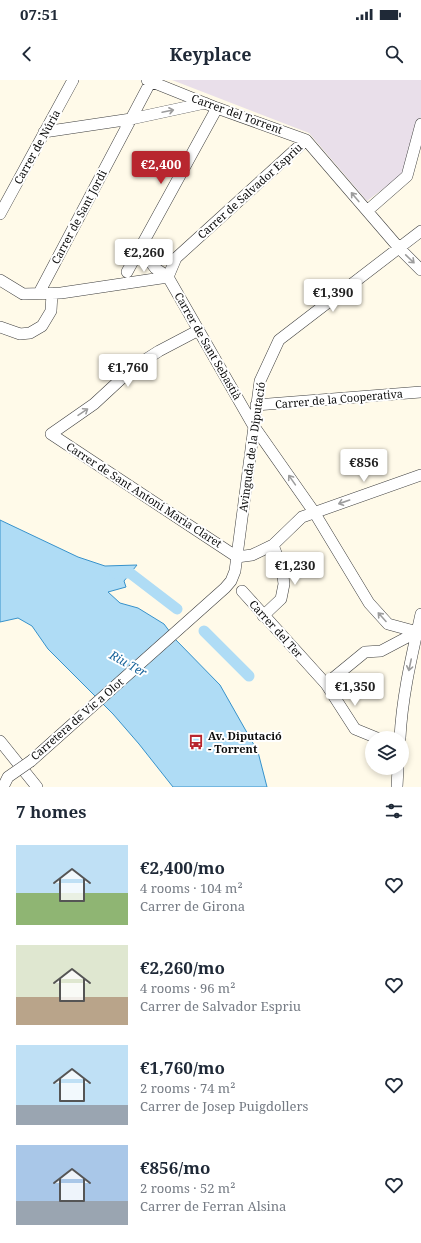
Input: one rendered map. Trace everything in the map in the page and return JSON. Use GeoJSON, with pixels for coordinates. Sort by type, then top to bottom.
{"type":"FeatureCollection","features":[{"type":"Feature","properties":{"kind":"street","name":"Carrer de Núria"},"geometry":{"type":"LineString","coordinates":[[0,214],[73,80]]}},
{"type":"Feature","properties":{"kind":"street","name":"Carrer del Torrent"},"geometry":{"type":"LineString","coordinates":[[149,81],[217,108],[306,140],[399,248],[421,270]]}},
{"type":"Feature","properties":{"kind":"street","name":"Carrer de Sant Jordi"},"geometry":{"type":"LineString","coordinates":[[39,293],[131,119],[149,81]]}},
{"type":"Feature","properties":{"kind":"street"},"geometry":{"type":"LineString","coordinates":[[44,132],[131,119],[205,103]]}},
{"type":"Feature","properties":{"kind":"street"},"geometry":{"type":"LineString","coordinates":[[127,272],[217,108]]}},
{"type":"Feature","properties":{"kind":"street"},"geometry":{"type":"LineString","coordinates":[[367,211],[407,176],[421,124]]}},
{"type":"Feature","properties":{"kind":"street","name":"Carrer de Salvador Espriu"},"geometry":{"type":"LineString","coordinates":[[168,277],[176,258],[306,140]]}},
{"type":"Feature","properties":{"kind":"street","name":"Avinguda de la Diputació"},"geometry":{"type":"LineString","coordinates":[[225,588],[231,581],[235,571],[253,425],[260,381],[279,340],[421,231]]}},
{"type":"Feature","properties":{"kind":"street","name":"Carrer de Sant Sebastià"},"geometry":{"type":"LineString","coordinates":[[140,248],[155,268],[168,277],[253,425],[314,512],[369,603],[388,624],[419,632]]}},
{"type":"Feature","properties":{"kind":"street"},"geometry":{"type":"LineString","coordinates":[[0,280],[24,294],[61,293],[168,277]]}},
{"type":"Feature","properties":{"kind":"street"},"geometry":{"type":"LineString","coordinates":[[0,327],[20,334],[30,333],[42,326],[51,311],[52,293]]}},
{"type":"Feature","properties":{"kind":"street","name":"Carrer de Sant Antoni Maria Claret"},"geometry":{"type":"LineString","coordinates":[[199,330],[134,367],[94,404],[51,434],[237,557]]}},
{"type":"Feature","properties":{"kind":"street","name":"Carrer de la Cooperativa"},"geometry":{"type":"LineString","coordinates":[[256,406],[421,392]]}},
{"type":"Feature","properties":{"kind":"street"},"geometry":{"type":"LineString","coordinates":[[237,557],[252,555],[273,545],[302,517],[421,475]]}},
{"type":"Feature","properties":{"kind":"street"},"geometry":{"type":"LineString","coordinates":[[263,616],[281,599],[284,584],[282,569],[273,545]]}},
{"type":"Feature","properties":{"kind":"street","name":"Carretera de Vic a Olot"},"geometry":{"type":"LineString","coordinates":[[3,787],[8,777],[31,761],[225,588]]}},
{"type":"Feature","properties":{"kind":"street","name":"Carrer del Ter"},"geometry":{"type":"LineString","coordinates":[[242,591],[326,684],[355,729],[365,733]]}},
{"type":"Feature","properties":{"kind":"street"},"geometry":{"type":"LineString","coordinates":[[400,731],[401,715],[407,678],[419,632],[421,614]]}},
{"type":"Feature","properties":{"kind":"street"},"geometry":{"type":"LineString","coordinates":[[326,684],[365,652],[380,651],[419,632]]}},
{"type":"Feature","properties":{"kind":"street"},"geometry":{"type":"LineString","coordinates":[[0,741],[37,787]]}},
{"type":"Feature","properties":{"kind":"street"},"geometry":{"type":"LineString","coordinates":[[397,787],[398,775]]}},
{"type":"Feature","properties":{"kind":"shaded area"},"geometry":{"type":"Polygon","coordinates":[[[172,80],[421,80],[421,118],[404,173],[367,201],[309,133],[172,80]]]}},
{"type":"Feature","properties":{"kind":"water","name":"Riu Ter"},"geometry":{"type":"Polygon","coordinates":[[[0,520],[78,557],[105,566],[137,565],[124,581],[126,587],[108,592],[120,603],[138,608],[164,624],[176,640],[220,685],[258,752],[267,787],[173,787],[113,714],[48,649],[32,626],[18,618],[0,622],[0,520]]]}},
{"type":"Feature","properties":{"kind":"waterway"},"geometry":{"type":"LineString","coordinates":[[115,573],[130,573],[177,609]]}},
{"type":"Feature","properties":{"kind":"waterway"},"geometry":{"type":"LineString","coordinates":[[204,631],[249,676]]}},
{"type":"Feature","properties":{"kind":"place","name":"Av. Diputació - Torrent"},"geometry":{"type":"Point","coordinates":[196,742]}}]}
